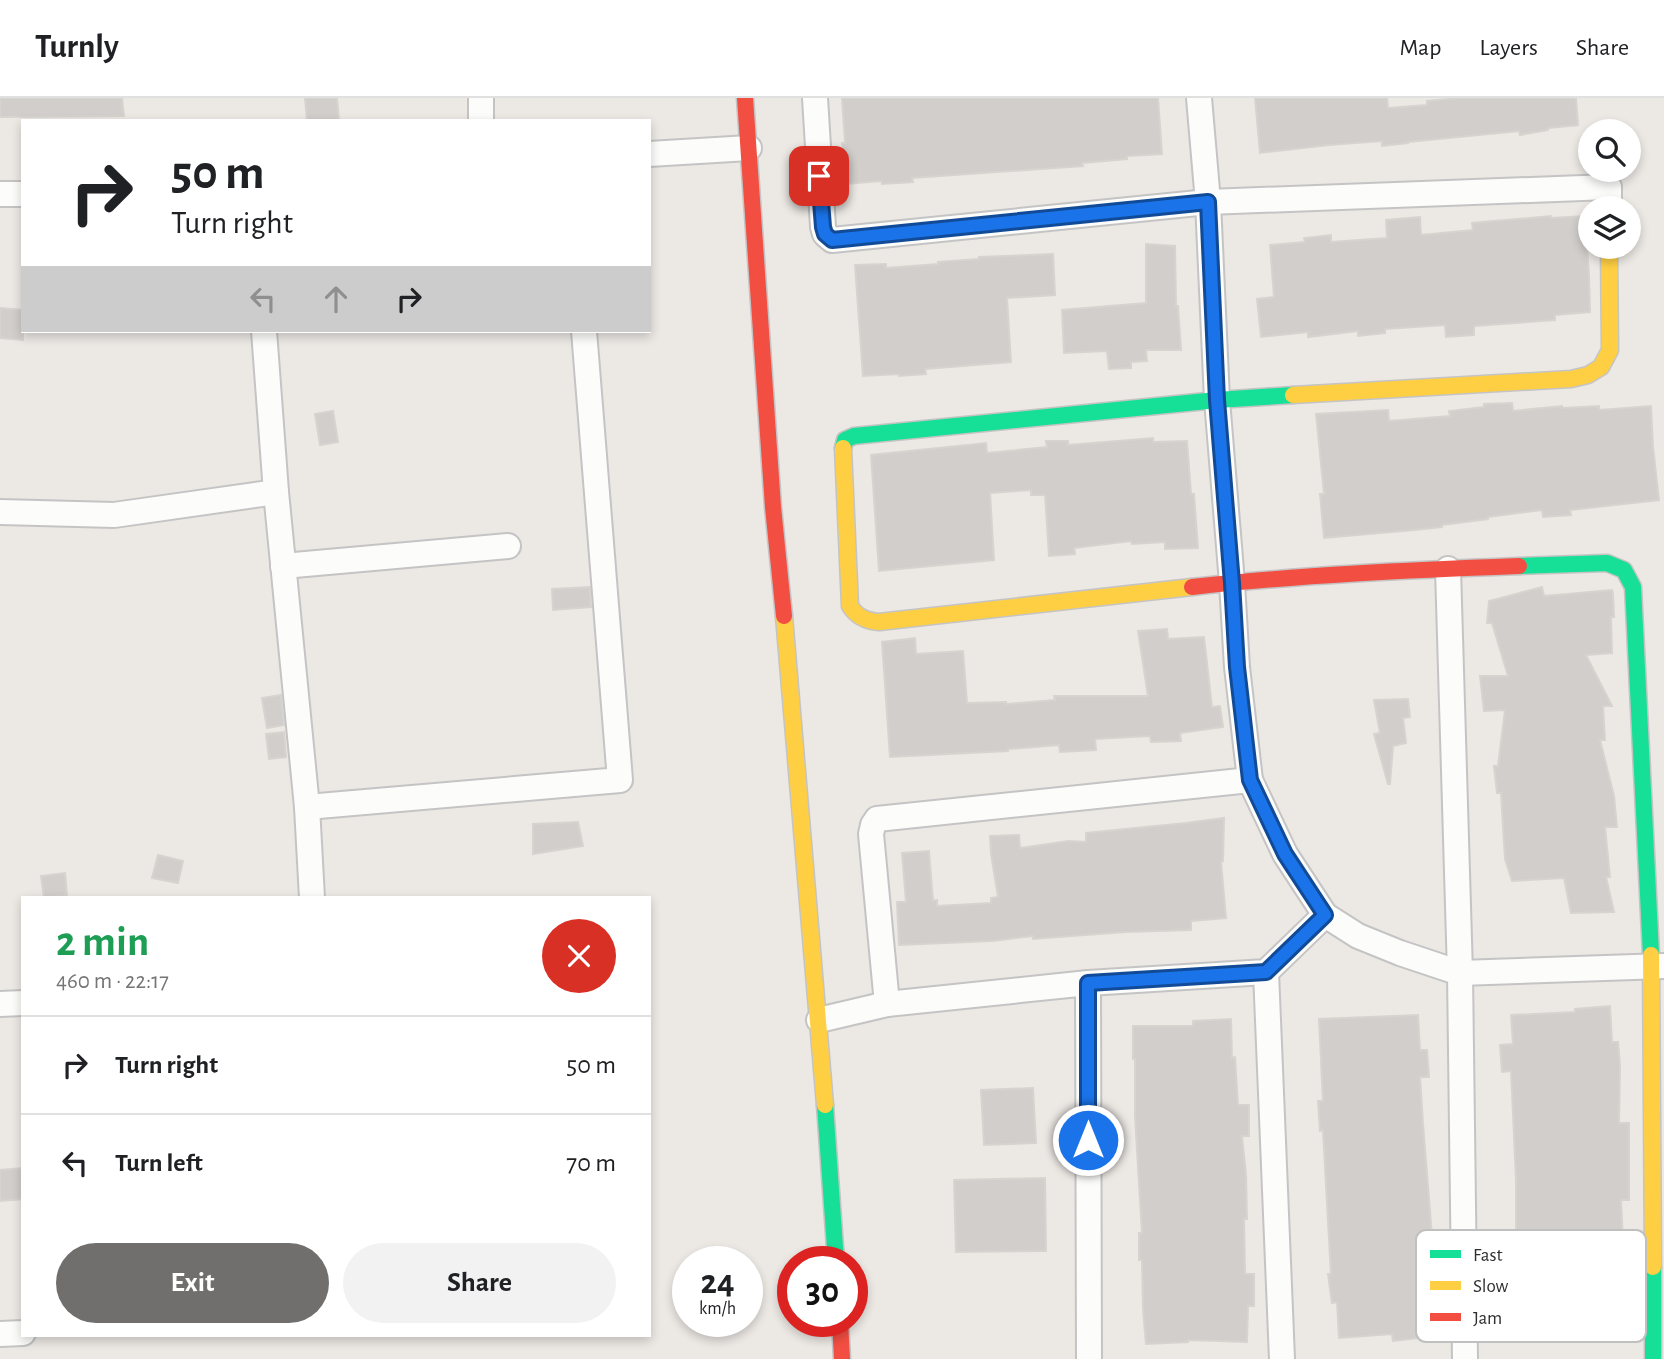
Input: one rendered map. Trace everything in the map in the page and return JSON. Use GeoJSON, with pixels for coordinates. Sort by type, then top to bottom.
{"type":"FeatureCollection","features":[{"type":"Feature","properties":{"kind":"street"},"geometry":{"type":"LineString","coordinates":[[481,98],[481,119]]}},
{"type":"Feature","properties":{"kind":"street"},"geometry":{"type":"LineString","coordinates":[[744,98],[773,507],[819,1020],[835,1246]]}},
{"type":"Feature","properties":{"kind":"street"},"geometry":{"type":"LineString","coordinates":[[815,98],[823,227],[825,234],[832,240],[1208,202],[1609,187],[1609,196]]}},
{"type":"Feature","properties":{"kind":"street"},"geometry":{"type":"LineString","coordinates":[[1199,98],[1208,202],[1217,400],[1237,667],[1250,780],[1285,854],[1325,915],[1357,936],[1460,973],[1658,966]]}},
{"type":"Feature","properties":{"kind":"street"},"geometry":{"type":"LineString","coordinates":[[651,154],[749,148]]}},
{"type":"Feature","properties":{"kind":"street"},"geometry":{"type":"LineString","coordinates":[[0,194],[21,194]]}},
{"type":"Feature","properties":{"kind":"street"},"geometry":{"type":"LineString","coordinates":[[1609,259],[1610,350],[1601,367],[1588,375],[1571,379],[1217,400],[849,437],[842,450],[850,606],[859,617],[867,621],[879,622],[1232,583],[1448,569],[1607,563],[1620,566],[1629,575],[1633,587],[1658,966],[1653,1359]]}},
{"type":"Feature","properties":{"kind":"street"},"geometry":{"type":"LineString","coordinates":[[264,333],[313,896]]}},
{"type":"Feature","properties":{"kind":"street"},"geometry":{"type":"LineString","coordinates":[[307,807],[620,780],[584,333]]}},
{"type":"Feature","properties":{"kind":"street"},"geometry":{"type":"LineString","coordinates":[[0,512],[114,515],[276,492]]}},
{"type":"Feature","properties":{"kind":"street"},"geometry":{"type":"LineString","coordinates":[[283,566],[508,546]]}},
{"type":"Feature","properties":{"kind":"street"},"geometry":{"type":"LineString","coordinates":[[1448,569],[1460,973],[1463,1230]]}},
{"type":"Feature","properties":{"kind":"street"},"geometry":{"type":"LineString","coordinates":[[887,1004],[871,834],[877,819],[1250,780]]}},
{"type":"Feature","properties":{"kind":"street"},"geometry":{"type":"LineString","coordinates":[[819,1020],[887,1004],[1088,983],[1266,972],[1325,915]]}},
{"type":"Feature","properties":{"kind":"street"},"geometry":{"type":"LineString","coordinates":[[1266,972],[1283,1359]]}},
{"type":"Feature","properties":{"kind":"street"},"geometry":{"type":"LineString","coordinates":[[1088,983],[1089,1359]]}},
{"type":"Feature","properties":{"kind":"street"},"geometry":{"type":"LineString","coordinates":[[0,1004],[21,1003]]}},
{"type":"Feature","properties":{"kind":"street"},"geometry":{"type":"LineString","coordinates":[[0,1335],[21,1334]]}},
{"type":"Feature","properties":{"kind":"street"},"geometry":{"type":"LineString","coordinates":[[841,1337],[842,1359]]}},
{"type":"Feature","properties":{"kind":"building"},"geometry":{"type":"Polygon","coordinates":[[[0,98],[122,98],[124,116],[0,117],[0,98]]]}},
{"type":"Feature","properties":{"kind":"building"},"geometry":{"type":"Polygon","coordinates":[[[305,98],[337,98],[339,119],[307,119],[305,98]]]}},
{"type":"Feature","properties":{"kind":"building"},"geometry":{"type":"Polygon","coordinates":[[[842,98],[1158,98],[1162,154],[1127,156],[1127,159],[1082,163],[1083,166],[912,178],[913,182],[845,184],[842,98]]]}},
{"type":"Feature","properties":{"kind":"building"},"geometry":{"type":"Polygon","coordinates":[[[1255,98],[1387,98],[1388,108],[1427,105],[1427,101],[1460,98],[1576,98],[1578,125],[1548,128],[1520,135],[1519,131],[1382,146],[1382,141],[1260,153],[1255,98]]]}},
{"type":"Feature","properties":{"kind":"building"},"geometry":{"type":"Polygon","coordinates":[[[1578,216],[1578,259],[1588,259],[1590,312],[1555,315],[1555,320],[1474,326],[1474,335],[1446,337],[1445,325],[1385,329],[1385,333],[1358,336],[1358,331],[1308,337],[1308,332],[1261,337],[1257,299],[1274,297],[1270,245],[1305,242],[1304,238],[1331,235],[1331,242],[1387,238],[1386,220],[1420,217],[1421,235],[1473,230],[1472,223],[1578,216]]]}},
{"type":"Feature","properties":{"kind":"building"},"geometry":{"type":"Polygon","coordinates":[[[1146,244],[1175,246],[1176,306],[1181,350],[1146,350],[1147,361],[1131,362],[1131,368],[1109,369],[1107,351],[1064,353],[1062,310],[1146,303],[1146,244]]]}},
{"type":"Feature","properties":{"kind":"building"},"geometry":{"type":"Polygon","coordinates":[[[1053,254],[1055,295],[1007,298],[1011,362],[925,369],[926,374],[863,376],[855,265],[886,264],[886,268],[938,264],[979,257],[1053,254]]]}},
{"type":"Feature","properties":{"kind":"building"},"geometry":{"type":"Polygon","coordinates":[[[0,308],[21,310],[23,340],[0,338],[0,308]]]}},
{"type":"Feature","properties":{"kind":"building"},"geometry":{"type":"Polygon","coordinates":[[[1512,403],[1513,411],[1562,406],[1599,406],[1599,410],[1651,406],[1659,500],[1570,510],[1571,515],[1543,517],[1542,510],[1488,517],[1442,527],[1324,538],[1320,494],[1324,494],[1316,414],[1388,410],[1389,421],[1450,416],[1449,411],[1484,407],[1484,404],[1512,403]]]}},
{"type":"Feature","properties":{"kind":"building"},"geometry":{"type":"Polygon","coordinates":[[[333,411],[338,442],[320,445],[315,414],[333,411]]]}},
{"type":"Feature","properties":{"kind":"building"},"geometry":{"type":"Polygon","coordinates":[[[1153,438],[1153,442],[1187,441],[1198,548],[1165,549],[1165,542],[1132,544],[1131,541],[1074,548],[1075,554],[1049,556],[1045,495],[1031,495],[1031,490],[990,493],[994,560],[879,571],[871,455],[986,443],[987,453],[1047,447],[1046,441],[1068,441],[1068,445],[1153,438]]]}},
{"type":"Feature","properties":{"kind":"building"},"geometry":{"type":"Polygon","coordinates":[[[590,587],[591,607],[553,610],[552,589],[590,587]]]}},
{"type":"Feature","properties":{"kind":"building"},"geometry":{"type":"Polygon","coordinates":[[[1542,587],[1544,596],[1612,590],[1613,594],[1612,653],[1586,655],[1612,706],[1603,706],[1605,740],[1600,740],[1614,796],[1617,827],[1605,827],[1610,877],[1606,877],[1614,912],[1571,913],[1564,878],[1512,881],[1505,859],[1501,793],[1497,793],[1494,766],[1498,766],[1505,710],[1484,711],[1480,676],[1508,676],[1492,623],[1487,623],[1489,601],[1542,587]]]}},
{"type":"Feature","properties":{"kind":"building"},"geometry":{"type":"Polygon","coordinates":[[[1167,629],[1168,639],[1204,637],[1212,707],[1220,706],[1223,727],[1180,733],[1181,741],[1151,742],[1150,736],[1095,739],[1096,750],[1060,752],[1059,745],[1008,751],[890,757],[882,642],[915,638],[916,654],[963,651],[967,703],[1006,704],[1055,700],[1054,696],[1148,696],[1138,631],[1167,629]]]}},
{"type":"Feature","properties":{"kind":"building"},"geometry":{"type":"Polygon","coordinates":[[[281,695],[284,725],[267,728],[262,698],[281,695]]]}},
{"type":"Feature","properties":{"kind":"building"},"geometry":{"type":"Polygon","coordinates":[[[1408,699],[1410,717],[1403,718],[1406,743],[1393,746],[1388,784],[1374,734],[1380,733],[1374,700],[1408,699]]]}},
{"type":"Feature","properties":{"kind":"building"},"geometry":{"type":"Polygon","coordinates":[[[284,732],[286,757],[269,759],[266,734],[284,732]]]}},
{"type":"Feature","properties":{"kind":"building"},"geometry":{"type":"Polygon","coordinates":[[[1224,818],[1221,862],[1226,918],[1191,921],[1191,930],[1033,939],[1033,936],[992,941],[899,945],[897,902],[906,902],[902,853],[929,851],[933,901],[937,900],[937,906],[991,903],[991,898],[998,897],[990,836],[1019,835],[1020,848],[1069,841],[1086,842],[1086,833],[1224,818]]]}},
{"type":"Feature","properties":{"kind":"building"},"geometry":{"type":"Polygon","coordinates":[[[578,822],[583,846],[533,854],[533,824],[578,822]]]}},
{"type":"Feature","properties":{"kind":"building"},"geometry":{"type":"Polygon","coordinates":[[[158,855],[183,861],[178,883],[152,878],[158,855]]]}},
{"type":"Feature","properties":{"kind":"building"},"geometry":{"type":"Polygon","coordinates":[[[65,873],[67,895],[44,896],[41,876],[65,873]]]}},
{"type":"Feature","properties":{"kind":"building"},"geometry":{"type":"Polygon","coordinates":[[[1610,1006],[1612,1042],[1618,1042],[1619,1123],[1629,1123],[1629,1200],[1621,1200],[1622,1230],[1516,1230],[1511,1071],[1502,1072],[1500,1045],[1513,1044],[1511,1015],[1575,1012],[1575,1009],[1610,1006]]]}},
{"type":"Feature","properties":{"kind":"building"},"geometry":{"type":"Polygon","coordinates":[[[1418,1015],[1420,1050],[1427,1050],[1429,1077],[1420,1077],[1432,1230],[1416,1230],[1416,1338],[1393,1341],[1392,1334],[1339,1338],[1337,1302],[1332,1303],[1328,1274],[1331,1274],[1323,1130],[1320,1131],[1318,1101],[1323,1101],[1319,1019],[1418,1015]]]}},
{"type":"Feature","properties":{"kind":"building"},"geometry":{"type":"Polygon","coordinates":[[[1231,1019],[1232,1058],[1235,1057],[1238,1105],[1249,1105],[1249,1136],[1242,1136],[1247,1219],[1244,1219],[1245,1274],[1254,1274],[1254,1306],[1248,1306],[1247,1342],[1188,1340],[1146,1344],[1142,1260],[1139,1260],[1139,1233],[1142,1233],[1133,1026],[1193,1026],[1193,1021],[1231,1019]]]}},
{"type":"Feature","properties":{"kind":"building"},"geometry":{"type":"Polygon","coordinates":[[[1033,1088],[1036,1143],[984,1145],[981,1090],[1033,1088]]]}},
{"type":"Feature","properties":{"kind":"building"},"geometry":{"type":"Polygon","coordinates":[[[21,1168],[21,1199],[0,1201],[0,1170],[21,1168]]]}},
{"type":"Feature","properties":{"kind":"building"},"geometry":{"type":"Polygon","coordinates":[[[1045,1178],[1046,1251],[956,1252],[954,1180],[1045,1178]]]}},
{"type":"Feature","properties":{"kind":"traffic: fast"},"geometry":{"type":"LineString","coordinates":[[843,448],[845,440],[854,436],[1293,395]]}},
{"type":"Feature","properties":{"kind":"traffic: fast"},"geometry":{"type":"LineString","coordinates":[[1519,566],[1607,563],[1624,570],[1633,587],[1651,955]]}},
{"type":"Feature","properties":{"kind":"traffic: fast"},"geometry":{"type":"LineString","coordinates":[[825,1105],[835,1246]]}},
{"type":"Feature","properties":{"kind":"traffic: fast"},"geometry":{"type":"LineString","coordinates":[[1653,1267],[1653,1359]]}},
{"type":"Feature","properties":{"kind":"traffic: slow"},"geometry":{"type":"LineString","coordinates":[[1293,395],[1571,379],[1588,375],[1601,367],[1610,350],[1609,259]]}},
{"type":"Feature","properties":{"kind":"traffic: slow"},"geometry":{"type":"LineString","coordinates":[[843,448],[850,606],[866,619],[879,622],[1192,587]]}},
{"type":"Feature","properties":{"kind":"traffic: slow"},"geometry":{"type":"LineString","coordinates":[[784,616],[825,1105]]}},
{"type":"Feature","properties":{"kind":"traffic: slow"},"geometry":{"type":"LineString","coordinates":[[1651,955],[1653,1267]]}},
{"type":"Feature","properties":{"kind":"traffic: jam"},"geometry":{"type":"LineString","coordinates":[[745,98],[773,507],[784,616]]}},
{"type":"Feature","properties":{"kind":"traffic: jam"},"geometry":{"type":"LineString","coordinates":[[1192,587],[1273,579],[1519,566]]}},
{"type":"Feature","properties":{"kind":"traffic: jam"},"geometry":{"type":"LineString","coordinates":[[841,1337],[842,1359]]}},
{"type":"Feature","properties":{"kind":"route"},"geometry":{"type":"LineString","coordinates":[[819,176],[823,227],[827,238],[832,240],[1208,202],[1217,400],[1237,667],[1250,780],[1285,854],[1325,915],[1266,972],[1088,983],[1088,1140]]}}]}
